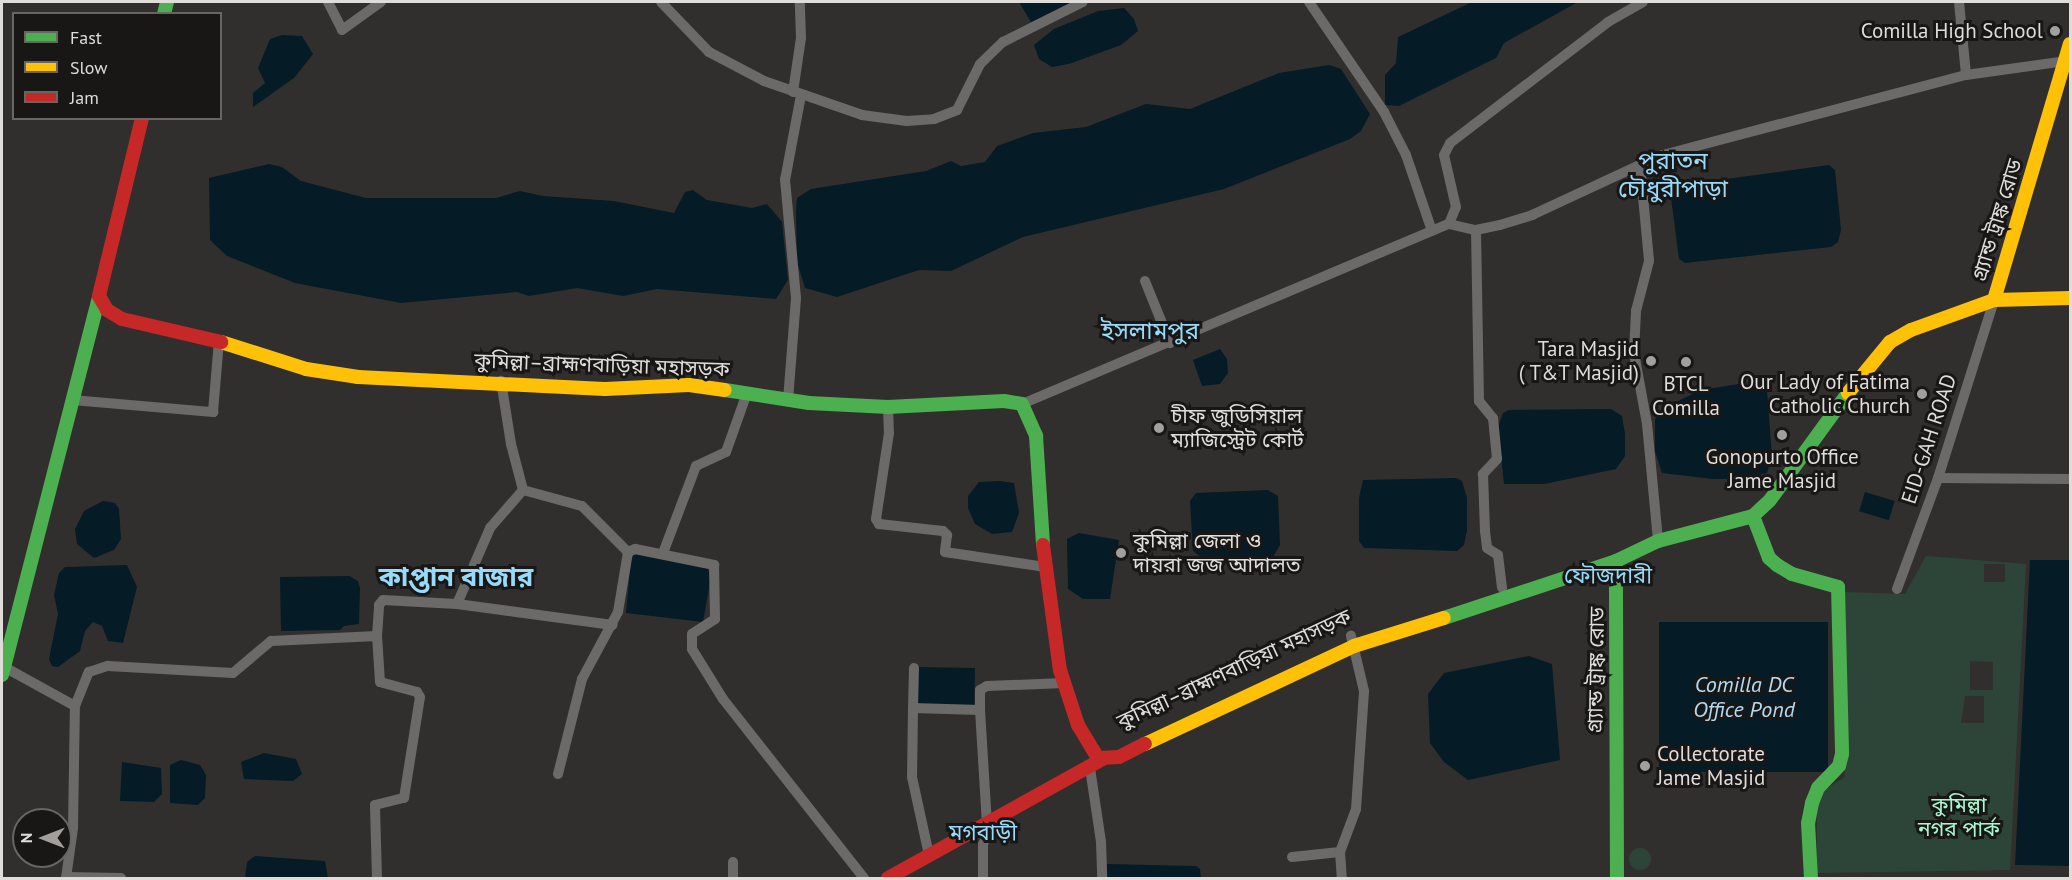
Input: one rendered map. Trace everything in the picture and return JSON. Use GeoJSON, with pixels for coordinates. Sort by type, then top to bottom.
{"type":"FeatureCollection","features":[{"type":"Feature","properties":{"kind":"main road","name":"গ্র্যান্ড ট্রাঙ্ক রোড"},"geometry":{"type":"LineString","coordinates":[[1753,516],[1770,500],[1874,358],[1890,342],[1911,330],[1994,300],[2070,44]]}},
{"type":"Feature","properties":{"kind":"main road"},"geometry":{"type":"LineString","coordinates":[[4,672],[142,120]]}},
{"type":"Feature","properties":{"kind":"main road","name":"কুমিল্লা–ব্রাহ্মণবাড়িয়া মহাসড়ক"},"geometry":{"type":"LineString","coordinates":[[99,296],[107,310],[122,319],[219,341],[306,369],[358,377],[501,381],[605,389],[689,385],[788,400],[888,407],[1004,401],[1022,404]]}},
{"type":"Feature","properties":{"kind":"main road"},"geometry":{"type":"LineString","coordinates":[[1994,300],[2070,298]]}},
{"type":"Feature","properties":{"kind":"main road"},"geometry":{"type":"LineString","coordinates":[[1022,404],[1029,412],[1036,436],[1045,567],[1064,683],[1090,749],[1103,759]]}},
{"type":"Feature","properties":{"kind":"main road"},"geometry":{"type":"LineString","coordinates":[[1353,641],[1601,569],[1658,541],[1753,516],[1769,558],[1777,565],[1792,574],[1838,587],[1842,754],[1839,766],[1818,788],[1812,803],[1808,822],[1811,879]]}},
{"type":"Feature","properties":{"kind":"main road","name":"কুমিল্লা–ব্রাহ্মণবাড়িয়া মহাসড়ক"},"geometry":{"type":"LineString","coordinates":[[888,879],[1090,768],[1114,747],[1167,727],[1353,641],[1502,588],[1599,560],[1616,561]]}},
{"type":"Feature","properties":{"kind":"main road","name":"গ্র্যান্ড ট্রাঙ্ক রোড"},"geometry":{"type":"LineString","coordinates":[[1616,561],[1617,879]]}},
{"type":"Feature","properties":{"kind":"street"},"geometry":{"type":"LineString","coordinates":[[328,2],[344,30],[381,2]]}},
{"type":"Feature","properties":{"kind":"street"},"geometry":{"type":"LineString","coordinates":[[661,2],[709,52],[797,93],[888,121],[915,122],[944,116],[957,110],[980,64],[1003,42],[1083,2]]}},
{"type":"Feature","properties":{"kind":"street"},"geometry":{"type":"LineString","coordinates":[[788,400],[796,298],[785,180],[797,93],[801,38],[800,2]]}},
{"type":"Feature","properties":{"kind":"street"},"geometry":{"type":"LineString","coordinates":[[1310,2],[1384,112],[1406,155],[1432,231]]}},
{"type":"Feature","properties":{"kind":"street"},"geometry":{"type":"LineString","coordinates":[[1449,224],[1456,207],[1444,155],[1449,143],[1608,22],[1642,2]]}},
{"type":"Feature","properties":{"kind":"street"},"geometry":{"type":"LineString","coordinates":[[1959,2],[1966,75]]}},
{"type":"Feature","properties":{"kind":"street"},"geometry":{"type":"LineString","coordinates":[[1022,404],[1449,224],[1476,230],[1532,215],[1659,156],[1966,75],[2065,61]]}},
{"type":"Feature","properties":{"kind":"street"},"geometry":{"type":"LineString","coordinates":[[1640,165],[1649,261],[1636,311],[1634,353],[1647,424],[1658,541]]}},
{"type":"Feature","properties":{"kind":"street"},"geometry":{"type":"LineString","coordinates":[[1476,230],[1479,401],[1493,418],[1497,459],[1483,474],[1486,548],[1498,555],[1502,588]]}},
{"type":"Feature","properties":{"kind":"street"},"geometry":{"type":"LineString","coordinates":[[1145,281],[1170,343]]}},
{"type":"Feature","properties":{"kind":"street","name":"EID-GAH ROAD"},"geometry":{"type":"LineString","coordinates":[[1897,589],[1938,478],[1994,300]]}},
{"type":"Feature","properties":{"kind":"street"},"geometry":{"type":"LineString","coordinates":[[72,400],[213,412],[219,341]]}},
{"type":"Feature","properties":{"kind":"street"},"geometry":{"type":"LineString","coordinates":[[501,381],[511,444],[523,490]]}},
{"type":"Feature","properties":{"kind":"street"},"geometry":{"type":"LineString","coordinates":[[663,554],[696,466],[726,452],[747,393]]}},
{"type":"Feature","properties":{"kind":"street"},"geometry":{"type":"LineString","coordinates":[[888,407],[889,433],[876,519],[879,524],[943,531],[947,535],[945,552],[1045,567]]}},
{"type":"Feature","properties":{"kind":"street"},"geometry":{"type":"LineString","coordinates":[[1938,478],[2070,479]]}},
{"type":"Feature","properties":{"kind":"street"},"geometry":{"type":"LineString","coordinates":[[523,490],[582,506],[627,552]]}},
{"type":"Feature","properties":{"kind":"street"},"geometry":{"type":"LineString","coordinates":[[457,604],[490,528],[523,490]]}},
{"type":"Feature","properties":{"kind":"street"},"geometry":{"type":"LineString","coordinates":[[627,552],[635,549],[714,565],[715,618],[692,634],[692,649],[723,699],[864,879]]}},
{"type":"Feature","properties":{"kind":"street"},"geometry":{"type":"LineString","coordinates":[[558,774],[582,679],[613,626],[627,552]]}},
{"type":"Feature","properties":{"kind":"street"},"geometry":{"type":"LineString","coordinates":[[377,879],[375,805],[404,798],[420,697],[417,692],[380,682],[377,636],[379,605],[383,600],[457,604],[613,626]]}},
{"type":"Feature","properties":{"kind":"street"},"geometry":{"type":"LineString","coordinates":[[121,879],[66,878],[73,828],[75,706],[92,668],[230,673],[271,641],[377,636]]}},
{"type":"Feature","properties":{"kind":"street"},"geometry":{"type":"LineString","coordinates":[[1342,879],[1340,852],[1352,824],[1360,781],[1364,691],[1353,641]]}},
{"type":"Feature","properties":{"kind":"street"},"geometry":{"type":"LineString","coordinates":[[914,668],[912,777],[929,855]]}},
{"type":"Feature","properties":{"kind":"street"},"geometry":{"type":"LineString","coordinates":[[4,672],[75,706]]}},
{"type":"Feature","properties":{"kind":"street"},"geometry":{"type":"LineString","coordinates":[[983,879],[983,844],[989,825],[980,690],[987,686],[1064,683]]}},
{"type":"Feature","properties":{"kind":"street"},"geometry":{"type":"LineString","coordinates":[[913,708],[980,710]]}},
{"type":"Feature","properties":{"kind":"street"},"geometry":{"type":"LineString","coordinates":[[1090,768],[1101,842],[1102,879]]}},
{"type":"Feature","properties":{"kind":"street"},"geometry":{"type":"LineString","coordinates":[[966,836],[983,844]]}},
{"type":"Feature","properties":{"kind":"street"},"geometry":{"type":"LineString","coordinates":[[1292,857],[1340,852]]}},
{"type":"Feature","properties":{"kind":"street"},"geometry":{"type":"LineString","coordinates":[[733,862],[733,879]]}},
{"type":"Feature","properties":{"kind":"green space","name":"কুমিল্লা নগর পার্ক"},"geometry":{"type":"Polygon","coordinates":[[[1926,556],[2026,564],[2010,870],[1817,873],[1817,806],[1824,790],[1845,777],[1845,592],[1905,594],[1926,556]],[[1984,564],[1984,582],[2005,582],[2005,564],[1984,564]],[[1970,661],[1970,690],[1993,690],[1993,662],[1970,661]],[[1965,696],[1961,723],[1984,723],[1984,696],[1965,696]]]}},
{"type":"Feature","properties":{"kind":"green space"},"geometry":{"type":"Polygon","coordinates":[[[1636,848],[1644,848],[1651,855],[1651,863],[1644,870],[1636,870],[1629,863],[1629,855],[1636,848]]]}},
{"type":"Feature","properties":{"kind":"water"},"geometry":{"type":"Polygon","coordinates":[[[1019,2],[1074,2],[1031,22],[1019,2]]]}},
{"type":"Feature","properties":{"kind":"water"},"geometry":{"type":"Polygon","coordinates":[[[1472,2],[1578,2],[1504,43],[1496,58],[1399,106],[1385,105],[1385,75],[1396,63],[1398,37],[1472,2]]]}},
{"type":"Feature","properties":{"kind":"water"},"geometry":{"type":"Polygon","coordinates":[[[1124,8],[1134,19],[1138,31],[1121,45],[1069,64],[1052,67],[1039,59],[1034,45],[1054,29],[1098,11],[1124,8]]]}},
{"type":"Feature","properties":{"kind":"water"},"geometry":{"type":"Polygon","coordinates":[[[282,35],[302,36],[313,54],[294,78],[253,107],[253,93],[265,83],[258,68],[270,39],[282,35]]]}},
{"type":"Feature","properties":{"kind":"water"},"geometry":{"type":"Polygon","coordinates":[[[1329,65],[1341,69],[1370,114],[1361,131],[1350,139],[1224,189],[1023,237],[951,271],[919,270],[837,297],[805,288],[797,262],[796,210],[797,198],[811,189],[926,171],[951,161],[961,166],[985,162],[997,146],[1033,133],[1086,127],[1146,104],[1190,109],[1279,73],[1329,65]]]}},
{"type":"Feature","properties":{"kind":"water"},"geometry":{"type":"Polygon","coordinates":[[[269,164],[282,167],[301,181],[366,198],[496,198],[520,191],[543,196],[614,201],[674,213],[685,192],[693,190],[707,200],[752,208],[767,204],[782,222],[788,280],[776,299],[657,289],[623,296],[577,288],[529,296],[517,292],[401,303],[295,283],[227,256],[210,240],[209,178],[269,164]]]}},
{"type":"Feature","properties":{"kind":"water"},"geometry":{"type":"Polygon","coordinates":[[[1829,165],[1835,170],[1841,230],[1838,242],[1831,247],[1685,263],[1679,259],[1670,190],[1674,186],[1829,165]]]}},
{"type":"Feature","properties":{"kind":"water"},"geometry":{"type":"Polygon","coordinates":[[[1220,349],[1227,359],[1228,373],[1220,384],[1202,386],[1193,360],[1220,349]]]}},
{"type":"Feature","properties":{"kind":"water"},"geometry":{"type":"Polygon","coordinates":[[[1739,384],[1767,390],[1772,457],[1767,473],[1742,479],[1713,479],[1662,473],[1655,451],[1655,419],[1674,403],[1701,390],[1739,384]]]}},
{"type":"Feature","properties":{"kind":"water"},"geometry":{"type":"Polygon","coordinates":[[[1611,409],[1622,416],[1625,434],[1625,456],[1616,469],[1544,484],[1504,484],[1498,427],[1503,413],[1509,410],[1611,409]]]}},
{"type":"Feature","properties":{"kind":"water"},"geometry":{"type":"Polygon","coordinates":[[[1456,478],[1462,481],[1467,498],[1467,531],[1464,545],[1457,551],[1364,548],[1359,541],[1359,498],[1363,480],[1456,478]]]}},
{"type":"Feature","properties":{"kind":"water"},"geometry":{"type":"Polygon","coordinates":[[[979,482],[1014,483],[1019,513],[1012,532],[992,534],[975,524],[968,508],[968,496],[979,482]]]}},
{"type":"Feature","properties":{"kind":"water"},"geometry":{"type":"Polygon","coordinates":[[[1268,490],[1278,496],[1280,545],[1273,557],[1201,557],[1193,551],[1190,501],[1196,493],[1268,490]]]}},
{"type":"Feature","properties":{"kind":"water"},"geometry":{"type":"Polygon","coordinates":[[[1865,492],[1895,501],[1889,520],[1859,511],[1865,492]]]}},
{"type":"Feature","properties":{"kind":"water"},"geometry":{"type":"Polygon","coordinates":[[[103,501],[115,503],[119,509],[121,539],[114,550],[94,558],[77,544],[75,529],[84,511],[103,501]]]}},
{"type":"Feature","properties":{"kind":"water"},"geometry":{"type":"Polygon","coordinates":[[[1079,533],[1119,540],[1110,599],[1083,599],[1068,589],[1067,539],[1079,533]]]}},
{"type":"Feature","properties":{"kind":"water"},"geometry":{"type":"Polygon","coordinates":[[[635,553],[707,567],[711,577],[703,622],[626,613],[631,559],[635,553]]]}},
{"type":"Feature","properties":{"kind":"water"},"geometry":{"type":"Polygon","coordinates":[[[2030,560],[2070,560],[2070,866],[2015,865],[2030,560]]]}},
{"type":"Feature","properties":{"kind":"water"},"geometry":{"type":"Polygon","coordinates":[[[127,565],[137,587],[123,643],[108,641],[102,626],[93,622],[85,631],[80,651],[58,667],[52,666],[49,659],[58,614],[54,595],[59,573],[65,567],[127,565]]]}},
{"type":"Feature","properties":{"kind":"water"},"geometry":{"type":"Polygon","coordinates":[[[349,576],[358,581],[360,588],[359,624],[344,626],[340,630],[281,631],[280,577],[349,576]]]}},
{"type":"Feature","properties":{"kind":"water","name":"Comilla DC Office Pond"},"geometry":{"type":"Polygon","coordinates":[[[1659,622],[1828,622],[1828,772],[1659,772],[1659,622]]]}},
{"type":"Feature","properties":{"kind":"water"},"geometry":{"type":"Polygon","coordinates":[[[1529,656],[1552,664],[1560,760],[1468,780],[1444,762],[1430,743],[1428,694],[1444,673],[1529,656]]]}},
{"type":"Feature","properties":{"kind":"water"},"geometry":{"type":"Polygon","coordinates":[[[918,667],[975,668],[974,706],[917,705],[918,667]]]}},
{"type":"Feature","properties":{"kind":"water"},"geometry":{"type":"Polygon","coordinates":[[[264,753],[296,759],[302,774],[293,781],[244,779],[241,762],[264,753]]]}},
{"type":"Feature","properties":{"kind":"water"},"geometry":{"type":"Polygon","coordinates":[[[181,760],[200,765],[206,775],[205,798],[198,805],[170,803],[170,765],[181,760]]]}},
{"type":"Feature","properties":{"kind":"water"},"geometry":{"type":"Polygon","coordinates":[[[122,762],[161,768],[162,794],[154,802],[120,801],[122,762]]]}},
{"type":"Feature","properties":{"kind":"water"},"geometry":{"type":"Polygon","coordinates":[[[255,856],[325,861],[328,878],[245,878],[247,862],[255,856]]]}},
{"type":"Feature","properties":{"kind":"water"},"geometry":{"type":"Polygon","coordinates":[[[1107,864],[1196,866],[1200,869],[1201,878],[1105,878],[1107,864]]]}},
{"type":"Feature","properties":{"kind":"traffic: fast"},"geometry":{"type":"LineString","coordinates":[[164,12],[167,2]]}},
{"type":"Feature","properties":{"kind":"traffic: fast"},"geometry":{"type":"LineString","coordinates":[[2,675],[99,296]]}},
{"type":"Feature","properties":{"kind":"traffic: fast"},"geometry":{"type":"LineString","coordinates":[[725,390],[809,403],[888,407],[1004,401],[1022,404],[1036,436],[1043,545]]}},
{"type":"Feature","properties":{"kind":"traffic: fast"},"geometry":{"type":"LineString","coordinates":[[1617,878],[1616,561],[1658,541],[1753,516],[1770,500],[1848,393]]}},
{"type":"Feature","properties":{"kind":"traffic: fast"},"geometry":{"type":"LineString","coordinates":[[1753,516],[1769,558],[1777,565],[1792,574],[1838,587],[1842,754],[1839,766],[1818,788],[1812,803],[1808,823],[1811,878]]}},
{"type":"Feature","properties":{"kind":"traffic: fast"},"geometry":{"type":"LineString","coordinates":[[1444,618],[1616,561]]}},
{"type":"Feature","properties":{"kind":"traffic: slow"},"geometry":{"type":"LineString","coordinates":[[1848,393],[1890,342],[1911,330],[1994,300],[2070,44]]}},
{"type":"Feature","properties":{"kind":"traffic: slow"},"geometry":{"type":"LineString","coordinates":[[1994,300],[2070,298]]}},
{"type":"Feature","properties":{"kind":"traffic: slow"},"geometry":{"type":"LineString","coordinates":[[221,342],[306,369],[358,377],[605,389],[689,385],[725,390]]}},
{"type":"Feature","properties":{"kind":"traffic: slow"},"geometry":{"type":"LineString","coordinates":[[1145,744],[1354,646],[1444,618]]}},
{"type":"Feature","properties":{"kind":"traffic: jam"},"geometry":{"type":"LineString","coordinates":[[142,120],[99,296],[107,310],[122,319],[221,342]]}},
{"type":"Feature","properties":{"kind":"traffic: jam"},"geometry":{"type":"LineString","coordinates":[[1043,545],[1060,670],[1078,725],[1098,758],[1119,757],[1145,744]]}},
{"type":"Feature","properties":{"kind":"traffic: jam"},"geometry":{"type":"LineString","coordinates":[[888,878],[1103,759]]}},
{"type":"Feature","properties":{"kind":"place","name":"Comilla High School"},"geometry":{"type":"Point","coordinates":[2055,31]}},
{"type":"Feature","properties":{"kind":"place","name":"Tara Masjid ( T&T Masjid)"},"geometry":{"type":"Point","coordinates":[1651,361]}},
{"type":"Feature","properties":{"kind":"place","name":"BTCL Comilla"},"geometry":{"type":"Point","coordinates":[1686,362]}},
{"type":"Feature","properties":{"kind":"place","name":"Our Lady of Fatima Catholic Church"},"geometry":{"type":"Point","coordinates":[1922,394]}},
{"type":"Feature","properties":{"kind":"place","name":"চীফ জুডিসিয়াল ম্যাজিস্ট্রেট কোর্ট"},"geometry":{"type":"Point","coordinates":[1159,428]}},
{"type":"Feature","properties":{"kind":"place","name":"Gonopurto Office Jame Masjid"},"geometry":{"type":"Point","coordinates":[1782,435]}},
{"type":"Feature","properties":{"kind":"place","name":"কুমিল্লা জেলা ও দায়রা জজ আদালত"},"geometry":{"type":"Point","coordinates":[1121,553]}},
{"type":"Feature","properties":{"kind":"place","name":"Collectorate Jame Masjid"},"geometry":{"type":"Point","coordinates":[1645,766]}},
{"type":"Feature","properties":{"kind":"district","name":"পুরাতন চৌধুরীপাড়া"},"geometry":{"type":"Point","coordinates":[1673,175]}},
{"type":"Feature","properties":{"kind":"district","name":"ইসলামপুর"},"geometry":{"type":"Point","coordinates":[1150,331]}},
{"type":"Feature","properties":{"kind":"district","name":"ফৌজদারী"},"geometry":{"type":"Point","coordinates":[1608,576]}},
{"type":"Feature","properties":{"kind":"district","name":"কাপ্তান বাজার"},"geometry":{"type":"Point","coordinates":[456,577]}},
{"type":"Feature","properties":{"kind":"district","name":"মগবাড়ী"},"geometry":{"type":"Point","coordinates":[983,833]}}]}
